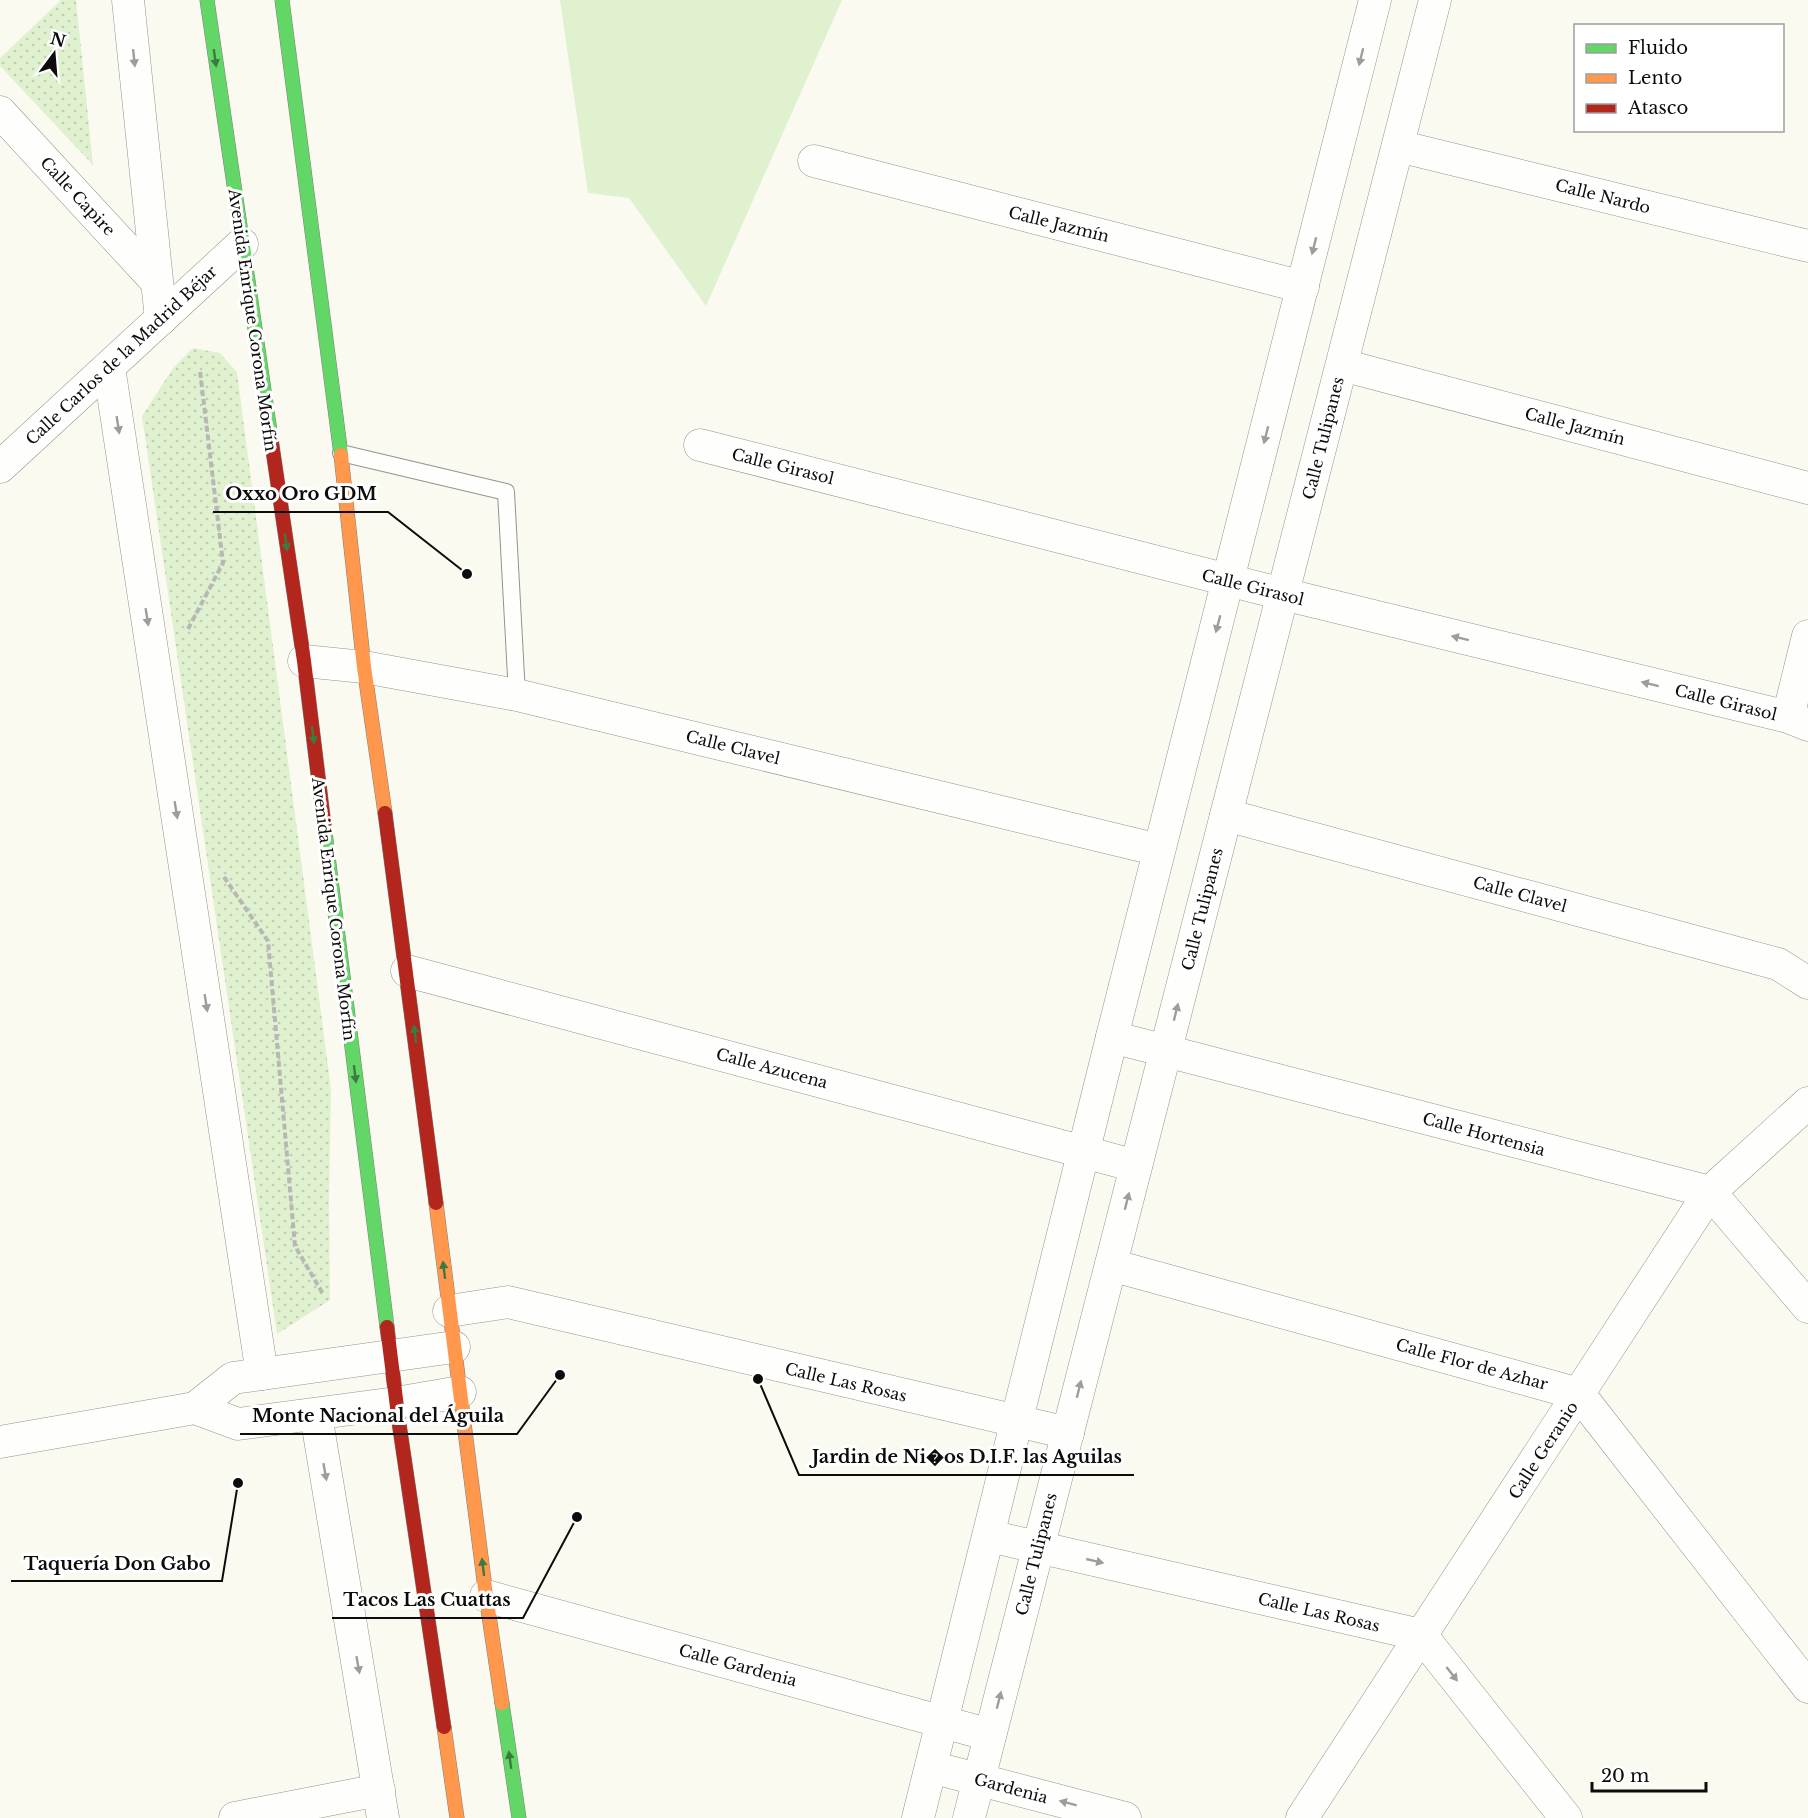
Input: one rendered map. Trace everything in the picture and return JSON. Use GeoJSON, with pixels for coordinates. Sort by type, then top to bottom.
{"type":"FeatureCollection","features":[{"type":"Feature","properties":{"kind":"main road","name":"Avenida Enrique Corona Morfín"},"geometry":{"type":"LineString","coordinates":[[207,0],[304,661],[396,1403],[457,1818]]}},
{"type":"Feature","properties":{"kind":"main road"},"geometry":{"type":"LineString","coordinates":[[282,0],[340,453],[364,667],[407,971],[486,1596],[519,1818]]}},
{"type":"Feature","properties":{"kind":"street"},"geometry":{"type":"LineString","coordinates":[[128,0],[161,318]]}},
{"type":"Feature","properties":{"kind":"street"},"geometry":{"type":"LineString","coordinates":[[918,1818],[1159,850],[1375,0]]}},
{"type":"Feature","properties":{"kind":"street","name":"Calle Tulipanes"},"geometry":{"type":"LineString","coordinates":[[969,1818],[1435,0]]}},
{"type":"Feature","properties":{"kind":"street","name":"Calle Capire"},"geometry":{"type":"LineString","coordinates":[[0,112],[156,280]]}},
{"type":"Feature","properties":{"kind":"street","name":"Calle Nardo"},"geometry":{"type":"LineString","coordinates":[[1398,146],[1808,246]]}},
{"type":"Feature","properties":{"kind":"street","name":"Calle Jazmín"},"geometry":{"type":"LineString","coordinates":[[814,161],[1303,287]]}},
{"type":"Feature","properties":{"kind":"street","name":"Calle Carlos de la Madrid Béjar"},"geometry":{"type":"LineString","coordinates":[[0,466],[242,244]]}},
{"type":"Feature","properties":{"kind":"street","name":"Calle Jazmín"},"geometry":{"type":"LineString","coordinates":[[1342,365],[1808,488]]}},
{"type":"Feature","properties":{"kind":"street"},"geometry":{"type":"LineString","coordinates":[[109,367],[262,1374]]}},
{"type":"Feature","properties":{"kind":"street","name":"Calle Girasol"},"geometry":{"type":"LineString","coordinates":[[699,445],[1229,581],[1798,721]]}},
{"type":"Feature","properties":{"kind":"street"},"geometry":{"type":"LineString","coordinates":[[1798,721],[1808,636]]}},
{"type":"Feature","properties":{"kind":"street","name":"Calle Clavel"},"geometry":{"type":"LineString","coordinates":[[304,661],[364,667],[518,695],[1159,850]]}},
{"type":"Feature","properties":{"kind":"street","name":"Calle Clavel"},"geometry":{"type":"LineString","coordinates":[[1226,815],[1778,963],[1808,984]]}},
{"type":"Feature","properties":{"kind":"street","name":"Calle Azucena"},"geometry":{"type":"LineString","coordinates":[[407,971],[1136,1166]]}},
{"type":"Feature","properties":{"kind":"street","name":"Calle Hortensia"},"geometry":{"type":"LineString","coordinates":[[1112,1037],[1710,1192]]}},
{"type":"Feature","properties":{"kind":"street","name":"Calle Geranio"},"geometry":{"type":"LineString","coordinates":[[1302,1818],[1710,1192],[1808,1103]]}},
{"type":"Feature","properties":{"kind":"street"},"geometry":{"type":"LineString","coordinates":[[1710,1192],[1808,1306]]}},
{"type":"Feature","properties":{"kind":"street","name":"Calle Flor de Azhar"},"geometry":{"type":"LineString","coordinates":[[1111,1265],[1579,1394]]}},
{"type":"Feature","properties":{"kind":"street","name":"Calle Las Rosas"},"geometry":{"type":"LineString","coordinates":[[449,1311],[508,1302],[1017,1423],[1068,1433]]}},
{"type":"Feature","properties":{"kind":"street"},"geometry":{"type":"LineString","coordinates":[[0,1442],[195,1408],[233,1378],[454,1347]]}},
{"type":"Feature","properties":{"kind":"street"},"geometry":{"type":"LineString","coordinates":[[195,1408],[238,1424],[315,1415],[460,1392]]}},
{"type":"Feature","properties":{"kind":"street"},"geometry":{"type":"LineString","coordinates":[[1579,1394],[1808,1687]]}},
{"type":"Feature","properties":{"kind":"street"},"geometry":{"type":"LineString","coordinates":[[235,1818],[381,1804],[315,1415]]}},
{"type":"Feature","properties":{"kind":"street","name":"Calle Las Rosas"},"geometry":{"type":"LineString","coordinates":[[989,1536],[1421,1635]]}},
{"type":"Feature","properties":{"kind":"street","name":"Calle Gardenia"},"geometry":{"type":"LineString","coordinates":[[486,1596],[990,1735]]}},
{"type":"Feature","properties":{"kind":"street"},"geometry":{"type":"LineString","coordinates":[[1421,1635],[1566,1818]]}},
{"type":"Feature","properties":{"kind":"street","name":"Gardenia"},"geometry":{"type":"LineString","coordinates":[[932,1767],[1125,1818]]}},
{"type":"Feature","properties":{"kind":"lane"},"geometry":{"type":"LineString","coordinates":[[340,453],[506,492],[518,695]]}},
{"type":"Feature","properties":{"kind":"path"},"geometry":{"type":"LineString","coordinates":[[189,639],[187,627],[223,562],[200,371]]}},
{"type":"Feature","properties":{"kind":"path"},"geometry":{"type":"LineString","coordinates":[[223,876],[268,940],[295,1246],[323,1294]]}},
{"type":"Feature","properties":{"kind":"green space"},"geometry":{"type":"Polygon","coordinates":[[[61,0],[76,0],[93,165],[0,66],[0,58],[61,0]]]}},
{"type":"Feature","properties":{"kind":"green space"},"geometry":{"type":"Polygon","coordinates":[[[560,0],[842,0],[706,306],[629,198],[588,193],[560,0]]]}},
{"type":"Feature","properties":{"kind":"green space"},"geometry":{"type":"Polygon","coordinates":[[[193,348],[220,353],[237,372],[331,1089],[330,1300],[277,1334],[142,416],[174,367],[193,348]]]}},
{"type":"Feature","properties":{"kind":"traffic: fast"},"geometry":{"type":"LineString","coordinates":[[207,0],[271,438]]}},
{"type":"Feature","properties":{"kind":"traffic: fast"},"geometry":{"type":"LineString","coordinates":[[282,0],[341,455]]}},
{"type":"Feature","properties":{"kind":"traffic: fast"},"geometry":{"type":"LineString","coordinates":[[324,824],[387,1327]]}},
{"type":"Feature","properties":{"kind":"traffic: fast"},"geometry":{"type":"LineString","coordinates":[[502,1703],[519,1818]]}},
{"type":"Feature","properties":{"kind":"traffic: slow"},"geometry":{"type":"LineString","coordinates":[[341,455],[364,667],[385,813]]}},
{"type":"Feature","properties":{"kind":"traffic: slow"},"geometry":{"type":"LineString","coordinates":[[436,1203],[486,1596],[502,1703]]}},
{"type":"Feature","properties":{"kind":"traffic: slow"},"geometry":{"type":"LineString","coordinates":[[444,1727],[457,1818]]}},
{"type":"Feature","properties":{"kind":"traffic: jam"},"geometry":{"type":"LineString","coordinates":[[271,438],[304,661],[324,824]]}},
{"type":"Feature","properties":{"kind":"traffic: jam"},"geometry":{"type":"LineString","coordinates":[[385,813],[436,1203]]}},
{"type":"Feature","properties":{"kind":"traffic: jam"},"geometry":{"type":"LineString","coordinates":[[387,1327],[444,1727]]}},
{"type":"Feature","properties":{"kind":"place","name":"Oxxo Oro GDM"},"geometry":{"type":"Point","coordinates":[467,574]}},
{"type":"Feature","properties":{"kind":"place","name":"Monte Nacional del Águila"},"geometry":{"type":"Point","coordinates":[560,1375]}},
{"type":"Feature","properties":{"kind":"place","name":"Jardin de Ni�os D.I.F. las Aguilas"},"geometry":{"type":"Point","coordinates":[758,1379]}},
{"type":"Feature","properties":{"kind":"place","name":"Taquería Don Gabo"},"geometry":{"type":"Point","coordinates":[238,1483]}},
{"type":"Feature","properties":{"kind":"place","name":"Tacos Las Cuattas"},"geometry":{"type":"Point","coordinates":[577,1517]}}]}
